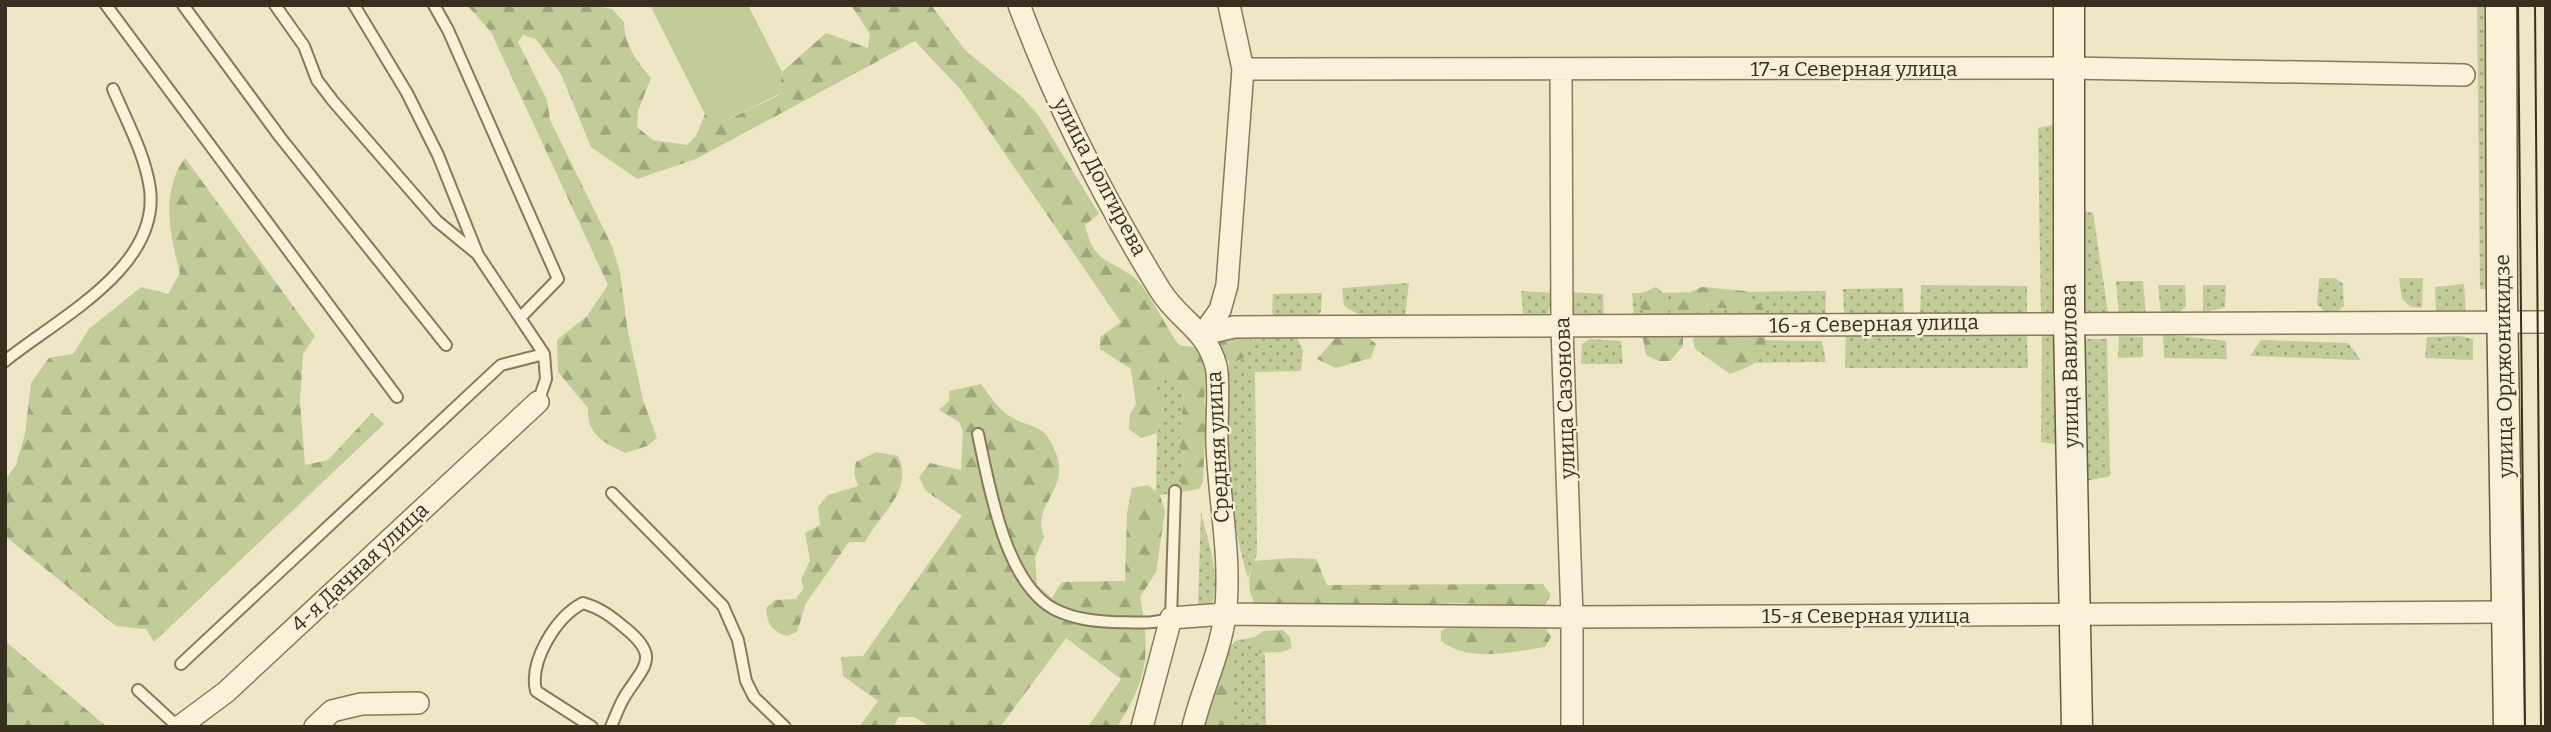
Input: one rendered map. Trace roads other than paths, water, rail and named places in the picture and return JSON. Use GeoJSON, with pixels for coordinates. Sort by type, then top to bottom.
{"type":"FeatureCollection","features":[{"type":"Feature","properties":{"kind":"street","name":"улица Долгирева"},"geometry":{"type":"LineString","coordinates":[[1019,5],[1059,102],[1144,261],[1174,310],[1203,334]]}},
{"type":"Feature","properties":{"kind":"street"},"geometry":{"type":"LineString","coordinates":[[1203,334],[1220,310],[1227,285],[1243,69],[1229,5]]}},
{"type":"Feature","properties":{"kind":"street","name":"улица Вавилова"},"geometry":{"type":"LineString","coordinates":[[2069,5],[2069,322],[2077,727]]}},
{"type":"Feature","properties":{"kind":"street","name":"улица Орджоникидзе"},"geometry":{"type":"LineString","coordinates":[[2501,5],[2502,323],[2509,727]]}},
{"type":"Feature","properties":{"kind":"street","name":"17-я Северная улица"},"geometry":{"type":"LineString","coordinates":[[1243,69],[2068,68],[2464,75]]}},
{"type":"Feature","properties":{"kind":"street","name":"улица Сазонова"},"geometry":{"type":"LineString","coordinates":[[1561,69],[1562,328],[1572,617],[1572,727]]}},
{"type":"Feature","properties":{"kind":"street","name":"16-я Северная улица"},"geometry":{"type":"LineString","coordinates":[[1203,334],[1234,327],[1562,328],[2069,322],[2546,322]]}},
{"type":"Feature","properties":{"kind":"street","name":"Средняя улица"},"geometry":{"type":"LineString","coordinates":[[1193,727],[1213,668],[1225,614],[1226,567],[1218,469],[1216,368],[1203,334]]}},
{"type":"Feature","properties":{"kind":"street","name":"4-я Дачная улица"},"geometry":{"type":"LineString","coordinates":[[179,727],[226,692],[537,402]]}},
{"type":"Feature","properties":{"kind":"street","name":"15-я Северная улица"},"geometry":{"type":"LineString","coordinates":[[1225,614],[1572,617],[2508,612]]}},
{"type":"Feature","properties":{"kind":"street"},"geometry":{"type":"LineString","coordinates":[[1142,727],[1171,618],[1225,614]]}},
{"type":"Feature","properties":{"kind":"street"},"geometry":{"type":"LineString","coordinates":[[315,727],[332,711],[360,704],[418,703]]}},
{"type":"Feature","properties":{"kind":"lane"},"geometry":{"type":"LineString","coordinates":[[106,5],[397,397]]}},
{"type":"Feature","properties":{"kind":"lane"},"geometry":{"type":"LineString","coordinates":[[183,5],[280,136],[446,345]]}},
{"type":"Feature","properties":{"kind":"lane"},"geometry":{"type":"LineString","coordinates":[[275,5],[304,46],[317,80],[333,101],[437,221],[478,255]]}},
{"type":"Feature","properties":{"kind":"lane"},"geometry":{"type":"LineString","coordinates":[[354,5],[407,93],[432,142],[478,255],[544,354],[546,379],[537,402]]}},
{"type":"Feature","properties":{"kind":"lane"},"geometry":{"type":"LineString","coordinates":[[433,5],[448,30],[558,279],[520,318]]}},
{"type":"Feature","properties":{"kind":"lane"},"geometry":{"type":"LineString","coordinates":[[5,360],[108,284],[145,235],[151,211],[150,188],[142,153],[113,89]]}},
{"type":"Feature","properties":{"kind":"lane"},"geometry":{"type":"LineString","coordinates":[[181,664],[501,365],[544,354]]}},
{"type":"Feature","properties":{"kind":"lane"},"geometry":{"type":"LineString","coordinates":[[978,434],[992,499],[1006,542],[1029,585],[1054,609],[1084,620],[1157,623],[1171,618],[1175,491]]}},
{"type":"Feature","properties":{"kind":"lane"},"geometry":{"type":"LineString","coordinates":[[612,493],[723,606],[738,640],[746,681],[754,697],[785,727]]}},
{"type":"Feature","properties":{"kind":"lane"},"geometry":{"type":"LineString","coordinates":[[592,727],[536,691],[534,682],[546,641],[556,624],[583,603],[599,607],[641,641],[646,657],[642,674],[625,696],[611,727]]}},
{"type":"Feature","properties":{"kind":"lane"},"geometry":{"type":"LineString","coordinates":[[138,690],[179,727]]}},
{"type":"Feature","properties":{"kind":"tram line"},"geometry":{"type":"LineString","coordinates":[[2518,5],[2525,727]]}},
{"type":"Feature","properties":{"kind":"tram line"},"geometry":{"type":"LineString","coordinates":[[2535,5],[2541,727]]}}]}
